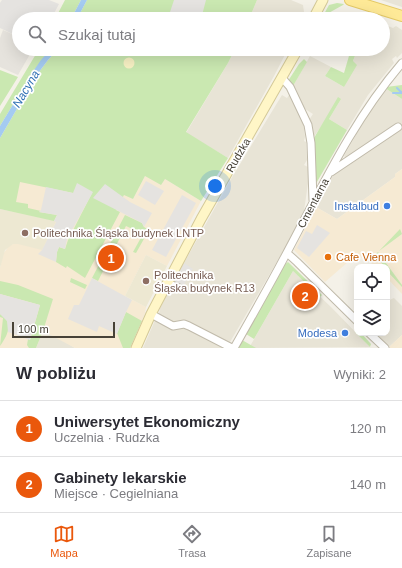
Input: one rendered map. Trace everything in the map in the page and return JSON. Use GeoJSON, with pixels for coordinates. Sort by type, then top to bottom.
{"type":"FeatureCollection","features":[{"type":"Feature","properties":{"kind":"main road"},"geometry":{"type":"LineString","coordinates":[[350,0],[389,12]]}},
{"type":"Feature","properties":{"kind":"main road"},"geometry":{"type":"LineString","coordinates":[[390,12],[402,16]]}},
{"type":"Feature","properties":{"kind":"street"},"geometry":{"type":"LineString","coordinates":[[316,12],[322,0]]}},
{"type":"Feature","properties":{"kind":"street","name":"Rudzka"},"geometry":{"type":"LineString","coordinates":[[136,348],[167,282],[294,56]]}},
{"type":"Feature","properties":{"kind":"street","name":"Cmentarna"},"geometry":{"type":"LineString","coordinates":[[233,348],[287,253],[313,201],[368,107],[402,63]]}},
{"type":"Feature","properties":{"kind":"street"},"geometry":{"type":"LineString","coordinates":[[282,78],[290,87],[308,125],[311,143],[313,201]]}},
{"type":"Feature","properties":{"kind":"street"},"geometry":{"type":"LineString","coordinates":[[329,173],[398,127]]}},
{"type":"Feature","properties":{"kind":"street"},"geometry":{"type":"LineString","coordinates":[[287,253],[354,318]]}},
{"type":"Feature","properties":{"kind":"street"},"geometry":{"type":"LineString","coordinates":[[167,282],[178,288]]}},
{"type":"Feature","properties":{"kind":"street"},"geometry":{"type":"LineString","coordinates":[[151,314],[173,326],[184,324],[189,326],[233,348]]}},
{"type":"Feature","properties":{"kind":"street"},"geometry":{"type":"LineString","coordinates":[[371,336],[380,347]]}},
{"type":"Feature","properties":{"kind":"shaded area"},"geometry":{"type":"Polygon","coordinates":[[[2,0],[49,0],[59,4],[55,12],[12,12],[12,34],[0,28],[0,3],[2,0]]]}},
{"type":"Feature","properties":{"kind":"shaded area"},"geometry":{"type":"Polygon","coordinates":[[[174,0],[206,0],[203,12],[170,12],[174,0]]]}},
{"type":"Feature","properties":{"kind":"shaded area"},"geometry":{"type":"Polygon","coordinates":[[[257,0],[291,0],[303,5],[304,12],[252,12],[257,0]]]}},
{"type":"Feature","properties":{"kind":"shaded area"},"geometry":{"type":"Polygon","coordinates":[[[381,0],[402,0],[402,7],[381,0]]]}},
{"type":"Feature","properties":{"kind":"shaded area"},"geometry":{"type":"Polygon","coordinates":[[[396,26],[402,30],[402,53],[397,58],[396,56],[392,59],[394,63],[368,95],[347,130],[329,119],[341,99],[313,138],[309,120],[313,114],[305,109],[293,86],[310,56],[331,67],[325,76],[344,87],[355,56],[390,56],[390,27],[393,28],[396,26]]]}},
{"type":"Feature","properties":{"kind":"shaded area"},"geometry":{"type":"Polygon","coordinates":[[[3,30],[12,34],[12,56],[29,56],[18,75],[0,67],[0,38],[3,30]]]}},
{"type":"Feature","properties":{"kind":"shaded area"},"geometry":{"type":"Polygon","coordinates":[[[232,56],[284,56],[228,158],[186,133],[232,56]]]}},
{"type":"Feature","properties":{"kind":"shaded area"},"geometry":{"type":"Polygon","coordinates":[[[385,88],[402,99],[402,169],[395,174],[395,177],[337,219],[316,207],[335,172],[348,159],[344,156],[356,135],[354,134],[385,88]]]}},
{"type":"Feature","properties":{"kind":"shaded area"},"geometry":{"type":"Polygon","coordinates":[[[290,94],[303,120],[307,160],[304,165],[308,167],[308,183],[304,211],[288,243],[230,342],[208,331],[206,333],[184,320],[177,322],[174,325],[159,315],[160,308],[170,288],[231,179],[282,95],[287,98],[290,94]]]}},
{"type":"Feature","properties":{"kind":"shaded area"},"geometry":{"type":"Polygon","coordinates":[[[402,169],[402,294],[390,281],[390,264],[372,264],[356,255],[325,282],[294,250],[316,207],[337,219],[395,177],[395,174],[402,169]]]}},
{"type":"Feature","properties":{"kind":"shaded area"},"geometry":{"type":"Polygon","coordinates":[[[19,173],[93,193],[68,240],[125,194],[133,199],[145,176],[165,179],[201,201],[167,266],[146,255],[125,296],[146,307],[145,313],[130,348],[75,348],[43,331],[36,348],[0,348],[0,268],[3,254],[9,246],[18,244],[56,221],[12,212],[19,173]]]}},
{"type":"Feature","properties":{"kind":"shaded area"},"geometry":{"type":"Polygon","coordinates":[[[146,181],[164,191],[155,205],[138,195],[146,181]]]}},
{"type":"Feature","properties":{"kind":"shaded area"},"geometry":{"type":"Polygon","coordinates":[[[77,183],[93,192],[67,239],[65,249],[59,247],[56,262],[38,254],[42,250],[56,222],[54,221],[57,215],[39,212],[41,210],[46,187],[73,193],[77,183]]]}},
{"type":"Feature","properties":{"kind":"shaded area"},"geometry":{"type":"Polygon","coordinates":[[[105,184],[130,202],[152,213],[144,227],[142,223],[93,198],[105,184]]]}},
{"type":"Feature","properties":{"kind":"shaded area"},"geometry":{"type":"Polygon","coordinates":[[[182,195],[196,203],[166,257],[152,250],[182,195]]]}},
{"type":"Feature","properties":{"kind":"shaded area","name":"Politechnika Śląska budynek LNTP"},"geometry":{"type":"Polygon","coordinates":[[[0,209],[56,221],[42,250],[13,244],[5,250],[0,268],[0,209]]]}},
{"type":"Feature","properties":{"kind":"shaded area"},"geometry":{"type":"Polygon","coordinates":[[[317,225],[330,233],[309,257],[297,248],[306,231],[312,234],[317,225]]]}},
{"type":"Feature","properties":{"kind":"shaded area","name":"Politechnika Śląska budynek R13"},"geometry":{"type":"Polygon","coordinates":[[[146,255],[167,266],[146,307],[125,296],[146,255]]]}},
{"type":"Feature","properties":{"kind":"shaded area"},"geometry":{"type":"Polygon","coordinates":[[[184,263],[193,269],[182,288],[173,283],[184,263]]]}},
{"type":"Feature","properties":{"kind":"shaded area"},"geometry":{"type":"Polygon","coordinates":[[[293,271],[354,331],[354,336],[359,336],[370,347],[249,348],[293,271]]]}},
{"type":"Feature","properties":{"kind":"shaded area"},"geometry":{"type":"Polygon","coordinates":[[[92,278],[132,300],[117,334],[99,326],[97,332],[68,319],[74,305],[79,305],[92,278]]]}},
{"type":"Feature","properties":{"kind":"shaded area"},"geometry":{"type":"Polygon","coordinates":[[[0,294],[40,305],[30,340],[8,332],[7,321],[0,314],[0,294]]]}},
{"type":"Feature","properties":{"kind":"shaded area"},"geometry":{"type":"Polygon","coordinates":[[[394,298],[402,306],[402,335],[389,347],[378,336],[390,336],[390,300],[394,298]]]}},
{"type":"Feature","properties":{"kind":"shaded area"},"geometry":{"type":"Polygon","coordinates":[[[156,318],[182,327],[226,348],[143,348],[156,318]]]}},
{"type":"Feature","properties":{"kind":"shaded area"},"geometry":{"type":"Polygon","coordinates":[[[43,331],[59,338],[75,348],[36,348],[43,331]]]}},
{"type":"Feature","properties":{"kind":"shaded area"},"geometry":{"type":"Polygon","coordinates":[[[402,335],[402,348],[389,347],[402,335]]]}},
{"type":"Feature","properties":{"kind":"green space"},"geometry":{"type":"Polygon","coordinates":[[[65,0],[81,0],[75,12],[59,12],[65,0]]]}},
{"type":"Feature","properties":{"kind":"green space"},"geometry":{"type":"Polygon","coordinates":[[[87,0],[257,0],[252,12],[81,12],[87,0]]]}},
{"type":"Feature","properties":{"kind":"green space"},"geometry":{"type":"Polygon","coordinates":[[[337,3],[344,4],[330,12],[325,12],[329,5],[337,3]]]}},
{"type":"Feature","properties":{"kind":"green space"},"geometry":{"type":"Polygon","coordinates":[[[35,56],[45,56],[32,73],[0,126],[0,114],[35,56]]]}},
{"type":"Feature","properties":{"kind":"green space"},"geometry":{"type":"Polygon","coordinates":[[[52,56],[232,56],[186,132],[228,158],[201,201],[165,179],[161,185],[145,176],[133,199],[124,195],[116,210],[120,212],[85,278],[67,266],[66,268],[56,262],[59,247],[65,249],[68,240],[92,193],[73,193],[20,182],[16,202],[28,204],[28,208],[41,211],[39,212],[57,215],[54,221],[0,209],[0,138],[36,76],[52,56]]]}},
{"type":"Feature","properties":{"kind":"green space"},"geometry":{"type":"Polygon","coordinates":[[[349,56],[355,56],[353,61],[357,65],[344,87],[325,76],[331,67],[344,73],[349,56]]]}},
{"type":"Feature","properties":{"kind":"green space"},"geometry":{"type":"Polygon","coordinates":[[[304,59],[307,62],[293,86],[305,110],[304,111],[288,81],[304,59]]]}},
{"type":"Feature","properties":{"kind":"green space"},"geometry":{"type":"Polygon","coordinates":[[[0,70],[18,77],[0,106],[0,70]]]}},
{"type":"Feature","properties":{"kind":"green space"},"geometry":{"type":"Polygon","coordinates":[[[402,85],[402,99],[385,88],[386,87],[402,85]]]}},
{"type":"Feature","properties":{"kind":"green space"},"geometry":{"type":"Polygon","coordinates":[[[338,97],[341,99],[329,119],[347,130],[314,187],[314,138],[338,97]]]}},
{"type":"Feature","properties":{"kind":"green space"},"geometry":{"type":"Polygon","coordinates":[[[125,215],[142,223],[144,227],[149,230],[136,253],[133,252],[143,234],[126,226],[98,281],[92,278],[125,215]]]}},
{"type":"Feature","properties":{"kind":"green space"},"geometry":{"type":"Polygon","coordinates":[[[400,229],[402,234],[379,251],[400,229]]]}},
{"type":"Feature","properties":{"kind":"green space"},"geometry":{"type":"Polygon","coordinates":[[[378,252],[387,264],[382,264],[376,254],[378,252]]]}},
{"type":"Feature","properties":{"kind":"green space"},"geometry":{"type":"Polygon","coordinates":[[[288,262],[322,295],[320,297],[293,271],[254,339],[246,334],[284,265],[288,262]]]}},
{"type":"Feature","properties":{"kind":"green space"},"geometry":{"type":"Polygon","coordinates":[[[390,268],[402,285],[402,287],[390,274],[390,268]]]}},
{"type":"Feature","properties":{"kind":"green space"},"geometry":{"type":"Polygon","coordinates":[[[71,278],[87,285],[85,289],[70,282],[71,278]]]}},
{"type":"Feature","properties":{"kind":"green space"},"geometry":{"type":"Polygon","coordinates":[[[0,281],[18,285],[53,299],[36,348],[29,348],[27,345],[28,339],[30,340],[40,305],[0,294],[0,281]]]}},
{"type":"Feature","properties":{"kind":"green space"},"geometry":{"type":"Polygon","coordinates":[[[126,312],[142,321],[130,348],[123,348],[117,333],[126,312]]]}},
{"type":"Feature","properties":{"kind":"green space"},"geometry":{"type":"Polygon","coordinates":[[[0,314],[7,321],[8,329],[0,346],[3,318],[0,317],[0,314]]]}},
{"type":"Feature","properties":{"kind":"green space"},"geometry":{"type":"Polygon","coordinates":[[[359,336],[364,336],[371,344],[370,347],[359,336]]]}},
{"type":"Feature","properties":{"kind":"green space"},"geometry":{"type":"Polygon","coordinates":[[[242,340],[256,348],[238,348],[242,340]]]}},
{"type":"Feature","properties":{"kind":"sand"},"geometry":{"type":"Polygon","coordinates":[[[127,58],[131,58],[133,59],[133,67],[127,68],[124,65],[124,61],[127,58]]]}},
{"type":"Feature","properties":{"kind":"water"},"geometry":{"type":"Polygon","coordinates":[[[81,0],[87,0],[81,12],[75,12],[81,0]]]}},
{"type":"Feature","properties":{"kind":"water","name":"Nacyna"},"geometry":{"type":"Polygon","coordinates":[[[45,56],[52,56],[36,76],[0,138],[0,126],[45,56]]]}},
{"type":"Feature","properties":{"kind":"waterway"},"geometry":{"type":"LineString","coordinates":[[397,88],[402,93]]}},
{"type":"Feature","properties":{"kind":"waterway"},"geometry":{"type":"LineString","coordinates":[[393,93],[402,93]]}},
{"type":"Feature","properties":{"kind":"place","name":"Instalbud"},"geometry":{"type":"Point","coordinates":[387,206]}},
{"type":"Feature","properties":{"kind":"place","name":"Politechnika Śląska budynek LNTP"},"geometry":{"type":"Point","coordinates":[25,233]}},
{"type":"Feature","properties":{"kind":"place","name":"Cafe Vienna"},"geometry":{"type":"Point","coordinates":[328,257]}},
{"type":"Feature","properties":{"kind":"place","name":"Uniwersytet Ekonomiczny"},"geometry":{"type":"Point","coordinates":[111,258]}},
{"type":"Feature","properties":{"kind":"place","name":"Politechnika Śląska budynek R13"},"geometry":{"type":"Point","coordinates":[146,281]}},
{"type":"Feature","properties":{"kind":"place","name":"Gabinety lekarskie"},"geometry":{"type":"Point","coordinates":[305,296]}},
{"type":"Feature","properties":{"kind":"place","name":"Modesa"},"geometry":{"type":"Point","coordinates":[345,333]}}]}
